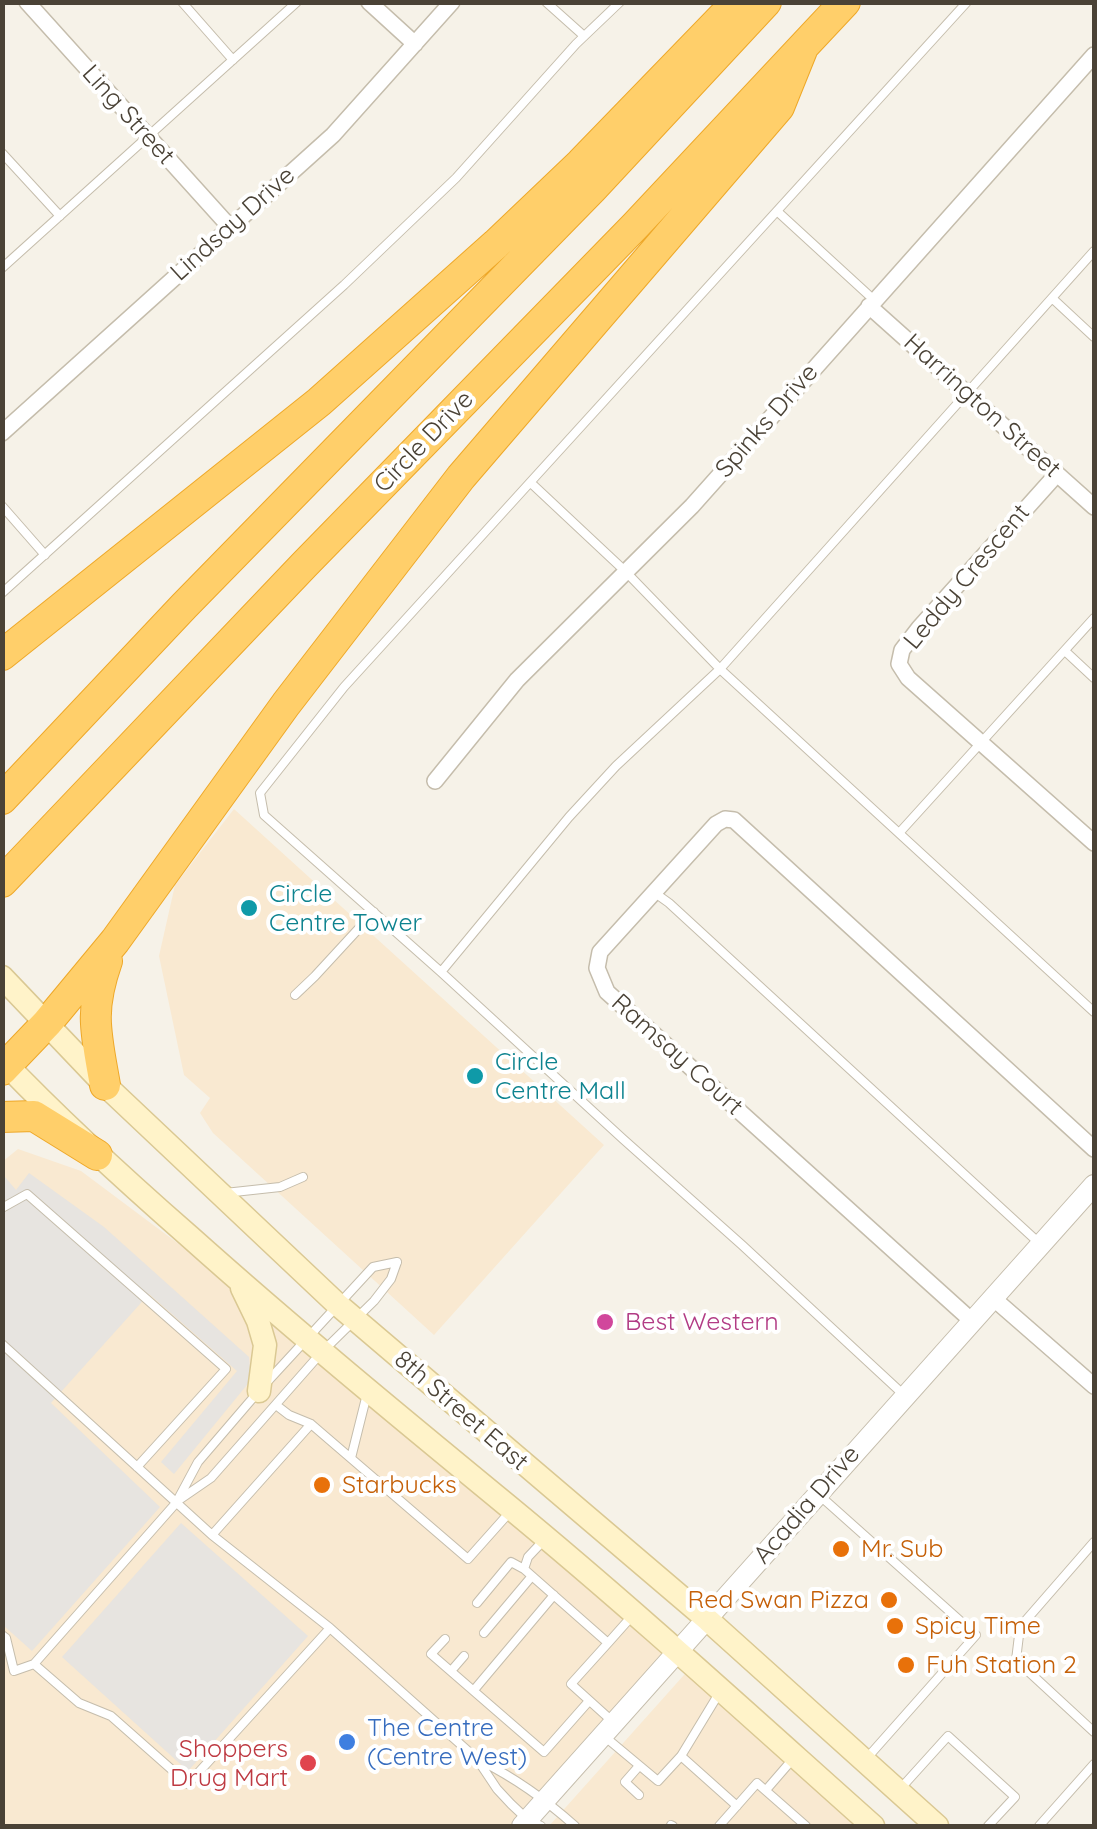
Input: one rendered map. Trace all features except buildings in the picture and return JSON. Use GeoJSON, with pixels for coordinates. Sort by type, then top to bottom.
{"type":"FeatureCollection","features":[{"type":"Feature","properties":{"kind":"highway"},"geometry":{"type":"LineString","coordinates":[[2,655],[319,402],[581,163],[737,2]]}},
{"type":"Feature","properties":{"kind":"highway"},"geometry":{"type":"LineString","coordinates":[[2,798],[592,188],[766,2]]}},
{"type":"Feature","properties":{"kind":"highway","name":"Circle Drive"},"geometry":{"type":"LineString","coordinates":[[2,882],[846,2]]}},
{"type":"Feature","properties":{"kind":"highway"},"geometry":{"type":"LineString","coordinates":[[4,1065],[47,1024],[115,941],[286,704],[461,477],[778,107],[802,50]]}},
{"type":"Feature","properties":{"kind":"highway"},"geometry":{"type":"LineString","coordinates":[[105,1085],[94,1011],[98,986],[115,941]]}},
{"type":"Feature","properties":{"kind":"highway"},"geometry":{"type":"LineString","coordinates":[[2,1117],[34,1116],[97,1155]]}},
{"type":"Feature","properties":{"kind":"main road","name":"8th Street East"},"geometry":{"type":"LineString","coordinates":[[2,977],[105,1085],[337,1304],[708,1620],[937,1826]]}},
{"type":"Feature","properties":{"kind":"main road","name":"8th Street East"},"geometry":{"type":"LineString","coordinates":[[4,1065],[97,1155],[238,1280],[633,1614],[871,1826]]}},
{"type":"Feature","properties":{"kind":"main road"},"geometry":{"type":"LineString","coordinates":[[238,1280],[265,1346],[268,1398]]}},
{"type":"Feature","properties":{"kind":"street","name":"Ling Street"},"geometry":{"type":"LineString","coordinates":[[27,2],[229,226]]}},
{"type":"Feature","properties":{"kind":"street"},"geometry":{"type":"LineString","coordinates":[[370,2],[415,44]]}},
{"type":"Feature","properties":{"kind":"street","name":"Lindsay Drive"},"geometry":{"type":"LineString","coordinates":[[2,433],[333,134],[452,2]]}},
{"type":"Feature","properties":{"kind":"street","name":"Spinks Drive"},"geometry":{"type":"LineString","coordinates":[[435,781],[518,680],[692,506],[1094,55]]}},
{"type":"Feature","properties":{"kind":"street","name":"Harrington Street"},"geometry":{"type":"LineString","coordinates":[[872,303],[1094,507]]}},
{"type":"Feature","properties":{"kind":"street","name":"Leddy Crescent"},"geometry":{"type":"LineString","coordinates":[[1057,474],[931,614],[902,650],[899,664],[908,678],[1094,843]]}},
{"type":"Feature","properties":{"kind":"street","name":"Ramsay Court"},"geometry":{"type":"LineString","coordinates":[[972,1321],[607,992],[596,968],[600,952],[716,824],[725,818],[734,820],[1094,1149]]}},
{"type":"Feature","properties":{"kind":"street","name":"Acadia Drive"},"geometry":{"type":"LineString","coordinates":[[530,1824],[545,1801],[1094,1184]]}},
{"type":"Feature","properties":{"kind":"street"},"geometry":{"type":"LineString","coordinates":[[993,1298],[1094,1386]]}},
{"type":"Feature","properties":{"kind":"lane"},"geometry":{"type":"LineString","coordinates":[[182,2],[233,60]]}},
{"type":"Feature","properties":{"kind":"lane"},"geometry":{"type":"LineString","coordinates":[[2,268],[297,2]]}},
{"type":"Feature","properties":{"kind":"lane"},"geometry":{"type":"LineString","coordinates":[[546,2],[584,36]]}},
{"type":"Feature","properties":{"kind":"lane"},"geometry":{"type":"LineString","coordinates":[[2,593],[344,285],[456,178],[584,36],[620,2]]}},
{"type":"Feature","properties":{"kind":"lane"},"geometry":{"type":"LineString","coordinates":[[905,1396],[442,972],[264,815],[260,793],[344,687],[967,2]]}},
{"type":"Feature","properties":{"kind":"lane"},"geometry":{"type":"LineString","coordinates":[[2,153],[60,216]]}},
{"type":"Feature","properties":{"kind":"lane"},"geometry":{"type":"LineString","coordinates":[[778,212],[872,303]]}},
{"type":"Feature","properties":{"kind":"lane"},"geometry":{"type":"LineString","coordinates":[[442,972],[616,766],[720,668],[1094,251]]}},
{"type":"Feature","properties":{"kind":"lane"},"geometry":{"type":"LineString","coordinates":[[1052,298],[1094,337]]}},
{"type":"Feature","properties":{"kind":"lane"},"geometry":{"type":"LineString","coordinates":[[531,483],[720,668],[1094,1012]]}},
{"type":"Feature","properties":{"kind":"lane"},"geometry":{"type":"LineString","coordinates":[[2,506],[45,555]]}},
{"type":"Feature","properties":{"kind":"lane"},"geometry":{"type":"LineString","coordinates":[[900,832],[1094,618]]}},
{"type":"Feature","properties":{"kind":"lane"},"geometry":{"type":"LineString","coordinates":[[1064,651],[1094,678]]}},
{"type":"Feature","properties":{"kind":"lane"},"geometry":{"type":"LineString","coordinates":[[655,894],[1041,1244]]}},
{"type":"Feature","properties":{"kind":"lane"},"geometry":{"type":"LineString","coordinates":[[294,995],[374,912]]}},
{"type":"Feature","properties":{"kind":"lane"},"geometry":{"type":"LineString","coordinates":[[220,1194],[280,1187],[303,1177]]}},
{"type":"Feature","properties":{"kind":"lane"},"geometry":{"type":"LineString","coordinates":[[2,1208],[27,1194],[226,1369],[137,1467]]}},
{"type":"Feature","properties":{"kind":"lane"},"geometry":{"type":"LineString","coordinates":[[2,1635],[14,1670],[34,1664],[176,1503],[211,1478],[268,1398],[314,1346],[337,1304],[373,1267],[396,1262],[391,1279],[356,1320],[314,1346],[268,1398],[198,1462],[176,1503]]}},
{"type":"Feature","properties":{"kind":"lane"},"geometry":{"type":"LineString","coordinates":[[2,1344],[212,1535],[330,1628],[476,1759],[497,1789],[530,1824]]}},
{"type":"Feature","properties":{"kind":"lane"},"geometry":{"type":"LineString","coordinates":[[351,1458],[368,1392]]}},
{"type":"Feature","properties":{"kind":"lane"},"geometry":{"type":"LineString","coordinates":[[268,1398],[311,1424],[468,1559],[512,1510]]}},
{"type":"Feature","properties":{"kind":"lane"},"geometry":{"type":"LineString","coordinates":[[212,1535],[311,1424]]}},
{"type":"Feature","properties":{"kind":"lane"},"geometry":{"type":"LineString","coordinates":[[818,1493],[976,1635],[864,1761]]}},
{"type":"Feature","properties":{"kind":"lane"},"geometry":{"type":"LineString","coordinates":[[524,1569],[528,1558],[545,1539]]}},
{"type":"Feature","properties":{"kind":"lane"},"geometry":{"type":"LineString","coordinates":[[1094,1542],[1020,1628],[1016,1660],[1094,1732]]}},
{"type":"Feature","properties":{"kind":"lane"},"geometry":{"type":"LineString","coordinates":[[477,1602],[511,1562],[608,1643]]}},
{"type":"Feature","properties":{"kind":"lane"},"geometry":{"type":"LineString","coordinates":[[484,1633],[532,1576]]}},
{"type":"Feature","properties":{"kind":"lane"},"geometry":{"type":"LineString","coordinates":[[474,1690],[554,1596]]}},
{"type":"Feature","properties":{"kind":"lane"},"geometry":{"type":"LineString","coordinates":[[633,1614],[571,1684],[590,1701],[639,1766],[658,1781],[680,1756],[720,1692]]}},
{"type":"Feature","properties":{"kind":"lane"},"geometry":{"type":"LineString","coordinates":[[34,1664],[78,1704],[111,1716],[188,1784],[330,1628]]}},
{"type":"Feature","properties":{"kind":"lane"},"geometry":{"type":"LineString","coordinates":[[445,1639],[431,1654],[544,1752],[590,1701]]}},
{"type":"Feature","properties":{"kind":"lane"},"geometry":{"type":"LineString","coordinates":[[451,1671],[464,1656]]}},
{"type":"Feature","properties":{"kind":"lane"},"geometry":{"type":"LineString","coordinates":[[898,1792],[948,1736],[1015,1797],[988,1826]]}},
{"type":"Feature","properties":{"kind":"lane"},"geometry":{"type":"LineString","coordinates":[[680,1756],[737,1806]]}},
{"type":"Feature","properties":{"kind":"lane"},"geometry":{"type":"LineString","coordinates":[[766,1790],[795,1757]]}},
{"type":"Feature","properties":{"kind":"lane"},"geometry":{"type":"LineString","coordinates":[[476,1759],[508,1774],[575,1826]]}},
{"type":"Feature","properties":{"kind":"lane"},"geometry":{"type":"LineString","coordinates":[[1039,1826],[1094,1764]]}},
{"type":"Feature","properties":{"kind":"lane"},"geometry":{"type":"LineString","coordinates":[[639,1766],[624,1782],[639,1795]]}},
{"type":"Feature","properties":{"kind":"lane"},"geometry":{"type":"LineString","coordinates":[[718,1826],[757,1783],[806,1826]]}},
{"type":"Feature","properties":{"kind":"shaded area"},"geometry":{"type":"Polygon","coordinates":[[[234,809],[604,1145],[434,1335],[213,1133],[200,1113],[210,1098],[184,1075],[159,956],[175,885],[234,809]]]}},
{"type":"Feature","properties":{"kind":"shaded area"},"geometry":{"type":"Polygon","coordinates":[[[18,1149],[81,1171],[306,1339],[677,1654],[522,1826],[3,1826],[2,1162],[18,1149]]]}},
{"type":"Feature","properties":{"kind":"shaded area"},"geometry":{"type":"Polygon","coordinates":[[[29,1173],[104,1227],[249,1357],[251,1380],[174,1474],[161,1462],[237,1371],[149,1294],[51,1403],[160,1507],[32,1651],[3,1625],[3,1179],[16,1190],[29,1173]]]}},
{"type":"Feature","properties":{"kind":"shaded area"},"geometry":{"type":"Polygon","coordinates":[[[181,1523],[308,1636],[188,1771],[62,1657],[181,1523]]]}},
{"type":"Feature","properties":{"kind":"shaded area"},"geometry":{"type":"Polygon","coordinates":[[[692,1666],[707,1687],[855,1826],[549,1826],[692,1666]]]}},
{"type":"Feature","properties":{"kind":"place","name":"Circle Centre Tower"},"geometry":{"type":"Point","coordinates":[249,908]}},
{"type":"Feature","properties":{"kind":"place","name":"Circle Centre Mall"},"geometry":{"type":"Point","coordinates":[475,1076]}},
{"type":"Feature","properties":{"kind":"place","name":"Best Western"},"geometry":{"type":"Point","coordinates":[605,1322]}},
{"type":"Feature","properties":{"kind":"place","name":"Starbucks"},"geometry":{"type":"Point","coordinates":[322,1485]}},
{"type":"Feature","properties":{"kind":"place","name":"Mr. Sub"},"geometry":{"type":"Point","coordinates":[841,1549]}},
{"type":"Feature","properties":{"kind":"place","name":"Red Swan Pizza"},"geometry":{"type":"Point","coordinates":[889,1600]}},
{"type":"Feature","properties":{"kind":"place","name":"Spicy Time"},"geometry":{"type":"Point","coordinates":[895,1626]}},
{"type":"Feature","properties":{"kind":"place","name":"Fuh Station 2"},"geometry":{"type":"Point","coordinates":[906,1665]}},
{"type":"Feature","properties":{"kind":"place","name":"The Centre (Centre West)"},"geometry":{"type":"Point","coordinates":[347,1742]}},
{"type":"Feature","properties":{"kind":"place","name":"Shoppers Drug Mart"},"geometry":{"type":"Point","coordinates":[308,1763]}}]}
